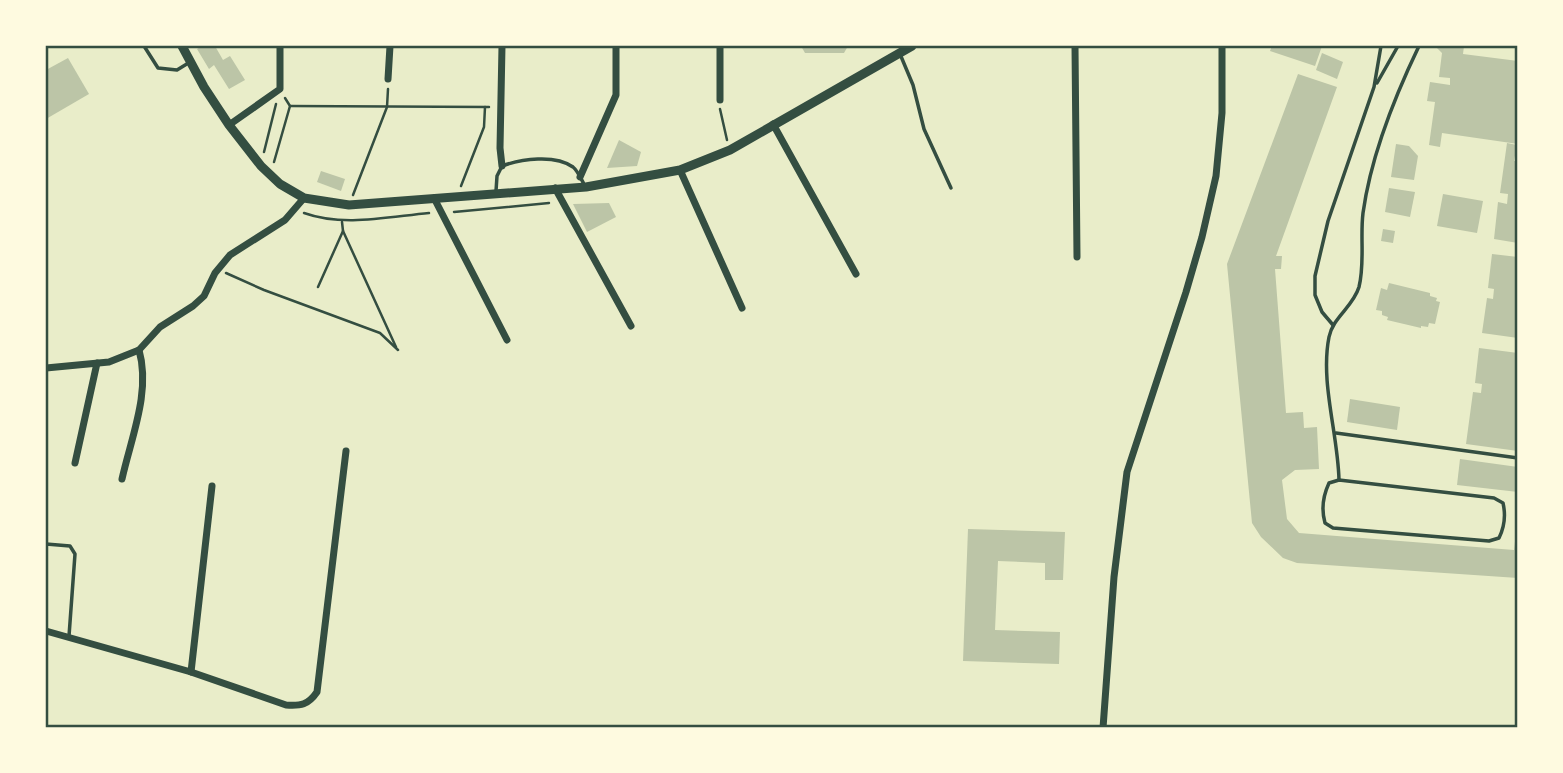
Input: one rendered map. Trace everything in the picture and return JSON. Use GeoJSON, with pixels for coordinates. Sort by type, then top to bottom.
{"type":"FeatureCollection","features":[{"type":"Feature","properties":{"kind":"street"},"geometry":{"type":"LineString","coordinates":[[182,46],[229,125],[270,175],[304,198],[349,205],[586,187],[680,170],[730,150],[912,46]]}},
{"type":"Feature","properties":{"kind":"street"},"geometry":{"type":"LineString","coordinates":[[229,125],[280,89],[280,46]]}},
{"type":"Feature","properties":{"kind":"street"},"geometry":{"type":"LineString","coordinates":[[388,79],[390,46]]}},
{"type":"Feature","properties":{"kind":"street"},"geometry":{"type":"LineString","coordinates":[[502,46],[502,166]]}},
{"type":"Feature","properties":{"kind":"street"},"geometry":{"type":"LineString","coordinates":[[580,177],[616,95],[616,46]]}},
{"type":"Feature","properties":{"kind":"street"},"geometry":{"type":"LineString","coordinates":[[720,46],[720,100]]}},
{"type":"Feature","properties":{"kind":"street"},"geometry":{"type":"LineString","coordinates":[[1075,46],[1077,257]]}},
{"type":"Feature","properties":{"kind":"street"},"geometry":{"type":"LineString","coordinates":[[1103,727],[1114,577],[1127,472],[1186,292],[1213,188],[1222,113],[1222,46]]}},
{"type":"Feature","properties":{"kind":"street"},"geometry":{"type":"LineString","coordinates":[[773,124],[856,274]]}},
{"type":"Feature","properties":{"kind":"street"},"geometry":{"type":"LineString","coordinates":[[680,170],[742,308]]}},
{"type":"Feature","properties":{"kind":"street"},"geometry":{"type":"LineString","coordinates":[[555,188],[631,326]]}},
{"type":"Feature","properties":{"kind":"street"},"geometry":{"type":"LineString","coordinates":[[46,368],[109,362],[139,350],[160,327],[204,296],[218,269],[230,255],[285,220],[304,198]]}},
{"type":"Feature","properties":{"kind":"street"},"geometry":{"type":"LineString","coordinates":[[434,198],[507,340]]}},
{"type":"Feature","properties":{"kind":"street"},"geometry":{"type":"LineString","coordinates":[[122,479],[140,405],[144,367],[139,350]]}},
{"type":"Feature","properties":{"kind":"street"},"geometry":{"type":"LineString","coordinates":[[75,463],[97,363]]}},
{"type":"Feature","properties":{"kind":"street"},"geometry":{"type":"LineString","coordinates":[[46,631],[191,672],[286,705],[300,706],[311,701],[317,692],[346,451]]}},
{"type":"Feature","properties":{"kind":"street"},"geometry":{"type":"LineString","coordinates":[[191,672],[212,486]]}},
{"type":"Feature","properties":{"kind":"lane"},"geometry":{"type":"LineString","coordinates":[[144,46],[158,68],[177,70],[191,62]]}},
{"type":"Feature","properties":{"kind":"lane"},"geometry":{"type":"LineString","coordinates":[[1332,326],[1315,295],[1315,276],[1328,221],[1374,87],[1381,46]]}},
{"type":"Feature","properties":{"kind":"lane"},"geometry":{"type":"LineString","coordinates":[[1374,87],[1398,46]]}},
{"type":"Feature","properties":{"kind":"lane"},"geometry":{"type":"LineString","coordinates":[[1339,480],[1336,433],[1328,385],[1329,337],[1332,326],[1348,307],[1359,285],[1364,212],[1369,188],[1387,120],[1419,46]]}},
{"type":"Feature","properties":{"kind":"lane"},"geometry":{"type":"LineString","coordinates":[[900,52],[913,85],[924,129],[951,188]]}},
{"type":"Feature","properties":{"kind":"lane"},"geometry":{"type":"LineString","coordinates":[[496,193],[497,177],[502,166],[522,159],[548,159],[573,167],[586,187]]}},
{"type":"Feature","properties":{"kind":"lane"},"geometry":{"type":"LineString","coordinates":[[1336,433],[1517,458]]}},
{"type":"Feature","properties":{"kind":"lane"},"geometry":{"type":"LineString","coordinates":[[1339,480],[1494,498],[1503,503],[1503,530],[1499,538],[1489,541],[1334,528],[1325,523],[1324,494],[1329,483],[1339,480]]}},
{"type":"Feature","properties":{"kind":"lane"},"geometry":{"type":"LineString","coordinates":[[46,544],[70,546],[75,554],[69,638]]}},
{"type":"Feature","properties":{"kind":"path"},"geometry":{"type":"LineString","coordinates":[[349,205],[387,107],[388,79]]}},
{"type":"Feature","properties":{"kind":"path"},"geometry":{"type":"LineString","coordinates":[[261,166],[280,89]]}},
{"type":"Feature","properties":{"kind":"path"},"geometry":{"type":"LineString","coordinates":[[720,100],[721,118],[730,150]]}},
{"type":"Feature","properties":{"kind":"path"},"geometry":{"type":"LineString","coordinates":[[270,175],[289,106],[501,107]]}},
{"type":"Feature","properties":{"kind":"path"},"geometry":{"type":"LineString","coordinates":[[460,188],[484,127],[485,107]]}},
{"type":"Feature","properties":{"kind":"path"},"geometry":{"type":"LineString","coordinates":[[451,212],[555,202]]}},
{"type":"Feature","properties":{"kind":"path"},"geometry":{"type":"LineString","coordinates":[[294,209],[320,219],[342,221],[435,213]]}},
{"type":"Feature","properties":{"kind":"path"},"geometry":{"type":"LineString","coordinates":[[218,269],[264,290],[380,333],[398,350],[343,231],[342,221]]}},
{"type":"Feature","properties":{"kind":"path"},"geometry":{"type":"LineString","coordinates":[[318,287],[343,231]]}},
{"type":"Feature","properties":{"kind":"building"},"geometry":{"type":"Polygon","coordinates":[[[202,46],[215,46],[223,60],[230,56],[245,80],[229,89],[214,65],[209,69],[197,49],[202,46]]]}},
{"type":"Feature","properties":{"kind":"building"},"geometry":{"type":"Polygon","coordinates":[[[801,46],[848,46],[844,53],[805,53],[801,46]]]}},
{"type":"Feature","properties":{"kind":"building"},"geometry":{"type":"Polygon","coordinates":[[[1272,46],[1322,46],[1315,66],[1270,51],[1272,46]]]}},
{"type":"Feature","properties":{"kind":"building"},"geometry":{"type":"Polygon","coordinates":[[[1435,46],[1464,46],[1463,54],[1518,61],[1518,144],[1442,133],[1440,147],[1429,145],[1435,102],[1427,101],[1430,82],[1450,85],[1450,78],[1439,77],[1442,53],[1435,46]]]}},
{"type":"Feature","properties":{"kind":"building"},"geometry":{"type":"Polygon","coordinates":[[[1322,53],[1343,62],[1337,79],[1316,70],[1322,53]]]}},
{"type":"Feature","properties":{"kind":"building"},"geometry":{"type":"Polygon","coordinates":[[[68,58],[89,94],[46,119],[46,70],[68,58]]]}},
{"type":"Feature","properties":{"kind":"building"},"geometry":{"type":"Polygon","coordinates":[[[1298,74],[1337,87],[1276,256],[1282,256],[1281,269],[1275,269],[1286,413],[1303,412],[1304,428],[1317,427],[1319,469],[1295,470],[1282,480],[1287,519],[1299,533],[1514,550],[1518,533],[1518,578],[1297,563],[1283,558],[1261,537],[1252,523],[1227,264],[1298,74]]]}},
{"type":"Feature","properties":{"kind":"building"},"geometry":{"type":"Polygon","coordinates":[[[619,140],[641,152],[637,166],[607,168],[619,140]]]}},
{"type":"Feature","properties":{"kind":"building"},"geometry":{"type":"Polygon","coordinates":[[[1507,143],[1517,145],[1514,161],[1518,161],[1518,243],[1494,239],[1498,202],[1507,204],[1508,194],[1500,193],[1507,143]]]}},
{"type":"Feature","properties":{"kind":"building"},"geometry":{"type":"Polygon","coordinates":[[[1396,144],[1409,146],[1418,156],[1414,180],[1391,177],[1396,144]]]}},
{"type":"Feature","properties":{"kind":"building"},"geometry":{"type":"Polygon","coordinates":[[[321,171],[345,179],[341,191],[317,182],[321,171]]]}},
{"type":"Feature","properties":{"kind":"building"},"geometry":{"type":"Polygon","coordinates":[[[1389,188],[1415,192],[1410,217],[1385,212],[1389,188]]]}},
{"type":"Feature","properties":{"kind":"building"},"geometry":{"type":"Polygon","coordinates":[[[1443,194],[1483,201],[1477,233],[1437,226],[1443,194]]]}},
{"type":"Feature","properties":{"kind":"building"},"geometry":{"type":"Polygon","coordinates":[[[609,203],[616,217],[587,232],[573,204],[609,203]]]}},
{"type":"Feature","properties":{"kind":"building"},"geometry":{"type":"Polygon","coordinates":[[[1383,229],[1395,231],[1393,243],[1381,241],[1383,229]]]}},
{"type":"Feature","properties":{"kind":"building"},"geometry":{"type":"Polygon","coordinates":[[[1492,254],[1518,257],[1518,338],[1482,333],[1487,298],[1493,299],[1494,289],[1488,288],[1492,254]]]}},
{"type":"Feature","properties":{"kind":"building"},"geometry":{"type":"Polygon","coordinates":[[[1389,283],[1430,293],[1430,296],[1437,298],[1436,301],[1440,302],[1435,324],[1429,323],[1428,327],[1421,328],[1387,320],[1388,317],[1382,315],[1382,311],[1376,310],[1381,288],[1387,290],[1389,283]]]}},
{"type":"Feature","properties":{"kind":"building"},"geometry":{"type":"Polygon","coordinates":[[[1479,348],[1518,353],[1518,451],[1466,444],[1473,392],[1481,393],[1482,384],[1475,383],[1479,348]]]}},
{"type":"Feature","properties":{"kind":"building"},"geometry":{"type":"Polygon","coordinates":[[[1350,399],[1400,407],[1397,430],[1347,422],[1350,399]]]}},
{"type":"Feature","properties":{"kind":"building"},"geometry":{"type":"Polygon","coordinates":[[[1460,459],[1518,467],[1518,492],[1457,485],[1460,459]]]}},
{"type":"Feature","properties":{"kind":"building"},"geometry":{"type":"Polygon","coordinates":[[[968,529],[1065,532],[1063,580],[1045,580],[1045,563],[998,561],[995,630],[1060,632],[1059,664],[963,661],[968,529]]]}}]}
